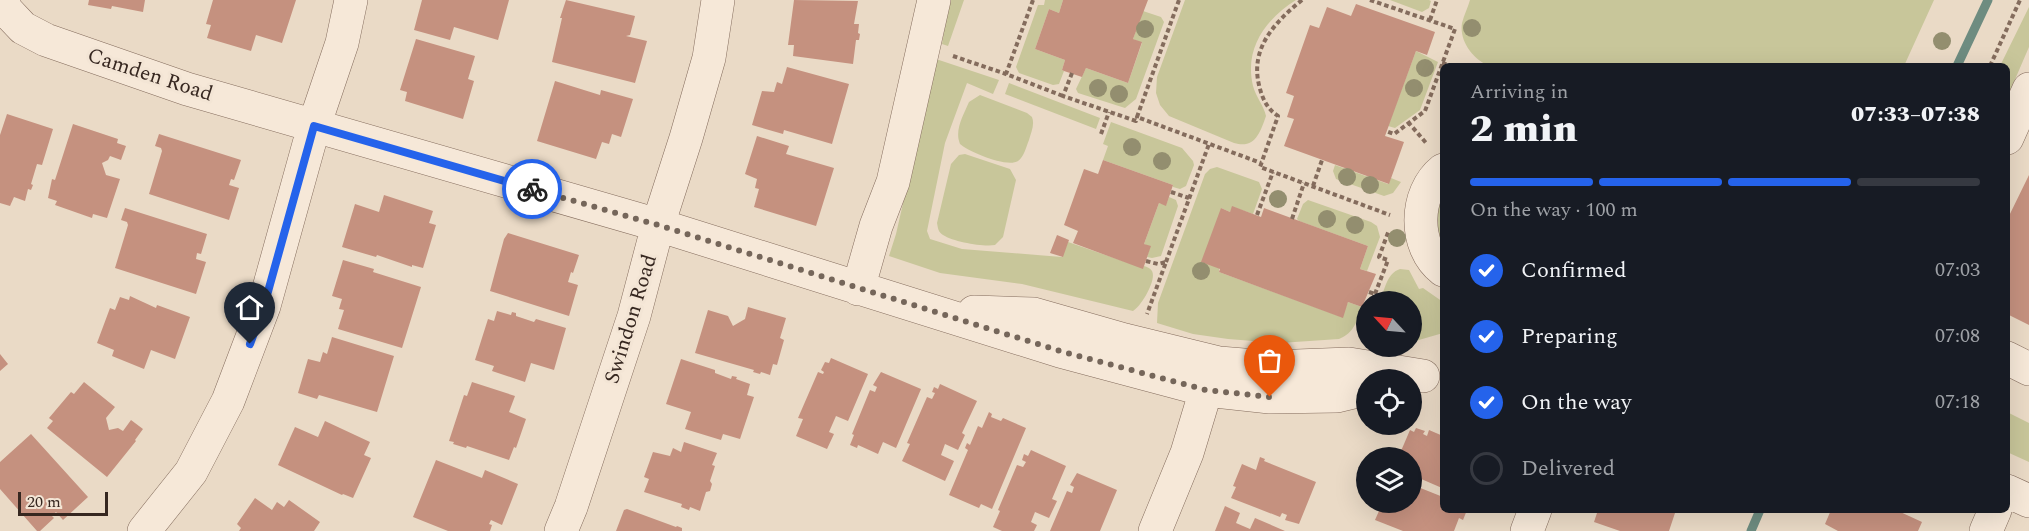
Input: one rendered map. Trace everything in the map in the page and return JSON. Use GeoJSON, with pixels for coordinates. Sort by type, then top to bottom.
{"type":"FeatureCollection","features":[{"type":"Feature","properties":{"kind":"street","name":"Camden Road"},"geometry":{"type":"LineString","coordinates":[[3,0],[6,10],[23,28],[46,40],[187,89],[658,225],[928,310]]}},
{"type":"Feature","properties":{"kind":"street"},"geometry":{"type":"LineString","coordinates":[[144,531],[191,472],[228,402],[264,306],[314,126],[342,44],[351,0]]}},
{"type":"Feature","properties":{"kind":"street","name":"Swindon Road"},"geometry":{"type":"LineString","coordinates":[[561,531],[634,316],[658,225],[709,58],[718,0]]}},
{"type":"Feature","properties":{"kind":"street"},"geometry":{"type":"LineString","coordinates":[[858,289],[876,226],[892,182],[934,0]]}},
{"type":"Feature","properties":{"kind":"street"},"geometry":{"type":"LineString","coordinates":[[2010,131],[2029,89]]}},
{"type":"Feature","properties":{"kind":"street"},"geometry":{"type":"LineString","coordinates":[[1437,160],[1436,175],[1428,189],[1420,222],[1422,236],[1429,252],[1440,268]]}},
{"type":"Feature","properties":{"kind":"street"},"geometry":{"type":"LineString","coordinates":[[928,310],[1034,314],[1171,352],[1220,363],[1268,366],[1349,364],[1425,376]]}},
{"type":"Feature","properties":{"kind":"street"},"geometry":{"type":"LineString","coordinates":[[928,310],[1060,351],[1206,390],[1270,397],[1337,396],[1356,391]]}},
{"type":"Feature","properties":{"kind":"street"},"geometry":{"type":"LineString","coordinates":[[2010,360],[2029,369]]}},
{"type":"Feature","properties":{"kind":"street"},"geometry":{"type":"LineString","coordinates":[[1155,531],[1187,453],[1206,390]]}},
{"type":"Feature","properties":{"kind":"street"},"geometry":{"type":"LineString","coordinates":[[2010,492],[2029,501]]}},
{"type":"Feature","properties":{"kind":"street"},"geometry":{"type":"LineString","coordinates":[[1527,531],[1534,513]]}},
{"type":"Feature","properties":{"kind":"street"},"geometry":{"type":"LineString","coordinates":[[1986,531],[1994,513]]}},
{"type":"Feature","properties":{"kind":"path"},"geometry":{"type":"LineString","coordinates":[[1006,74],[1034,0]]}},
{"type":"Feature","properties":{"kind":"path"},"geometry":{"type":"LineString","coordinates":[[924,46],[1136,121],[1179,0]]}},
{"type":"Feature","properties":{"kind":"path"},"geometry":{"type":"LineString","coordinates":[[1302,0],[1278,20],[1266,36],[1256,64],[1260,90],[1272,112],[1278,116],[1260,167],[1394,216]]}},
{"type":"Feature","properties":{"kind":"path"},"geometry":{"type":"LineString","coordinates":[[1370,0],[1455,29],[1443,63]]}},
{"type":"Feature","properties":{"kind":"path"},"geometry":{"type":"LineString","coordinates":[[1430,20],[1437,0]]}},
{"type":"Feature","properties":{"kind":"path"},"geometry":{"type":"LineString","coordinates":[[1991,63],[2020,0]]}},
{"type":"Feature","properties":{"kind":"path"},"geometry":{"type":"LineString","coordinates":[[1386,131],[1394,134],[1425,111],[1440,71]]}},
{"type":"Feature","properties":{"kind":"path"},"geometry":{"type":"LineString","coordinates":[[1063,96],[1072,73]]}},
{"type":"Feature","properties":{"kind":"path"},"geometry":{"type":"LineString","coordinates":[[1101,134],[1109,112]]}},
{"type":"Feature","properties":{"kind":"path"},"geometry":{"type":"LineString","coordinates":[[1137,117],[1261,163]]}},
{"type":"Feature","properties":{"kind":"path"},"geometry":{"type":"LineString","coordinates":[[1408,122],[1437,160]]}},
{"type":"Feature","properties":{"kind":"path"},"geometry":{"type":"LineString","coordinates":[[1146,316],[1209,144]]}},
{"type":"Feature","properties":{"kind":"path"},"geometry":{"type":"LineString","coordinates":[[1313,186],[1322,160]]}},
{"type":"Feature","properties":{"kind":"path"},"geometry":{"type":"LineString","coordinates":[[1257,215],[1273,172]]}},
{"type":"Feature","properties":{"kind":"path"},"geometry":{"type":"LineString","coordinates":[[1292,219],[1304,183]]}},
{"type":"Feature","properties":{"kind":"path"},"geometry":{"type":"LineString","coordinates":[[1171,192],[1189,198]]}},
{"type":"Feature","properties":{"kind":"path"},"geometry":{"type":"LineString","coordinates":[[1376,291],[1388,260],[1379,257],[1390,226]]}},
{"type":"Feature","properties":{"kind":"path"},"geometry":{"type":"LineString","coordinates":[[1146,261],[1158,264],[1166,262]]}},
{"type":"Feature","properties":{"kind":"shaded area"},"geometry":{"type":"Polygon","coordinates":[[[949,0],[964,0],[948,46],[942,44],[949,0]]]}},
{"type":"Feature","properties":{"kind":"shaded area"},"geometry":{"type":"Polygon","coordinates":[[[1045,0],[1063,0],[1059,13],[1049,9],[1035,49],[1065,60],[1059,84],[1053,85],[1019,73],[1016,67],[1038,5],[1044,5],[1045,0]]]}},
{"type":"Feature","properties":{"kind":"shaded area"},"geometry":{"type":"Polygon","coordinates":[[[1185,0],[1296,0],[1275,16],[1255,47],[1251,72],[1253,86],[1266,116],[1259,134],[1252,142],[1234,143],[1169,116],[1160,105],[1156,93],[1157,77],[1185,0]]]}},
{"type":"Feature","properties":{"kind":"shaded area"},"geometry":{"type":"Polygon","coordinates":[[[1390,0],[1431,1],[1429,8],[1422,12],[1390,0]]]}},
{"type":"Feature","properties":{"kind":"shaded area"},"geometry":{"type":"Polygon","coordinates":[[[1470,0],[1934,0],[1905,63],[1483,63],[1468,49],[1463,36],[1462,23],[1470,0]]]}},
{"type":"Feature","properties":{"kind":"shaded area"},"geometry":{"type":"Polygon","coordinates":[[[2029,7],[2029,47],[2010,91],[2010,63],[2001,63],[2029,7]]]}},
{"type":"Feature","properties":{"kind":"shaded area"},"geometry":{"type":"Polygon","coordinates":[[[1143,11],[1161,17],[1164,22],[1136,99],[1125,108],[1078,93],[1076,89],[1086,68],[1128,83],[1142,43],[1133,39],[1143,11]]]}},
{"type":"Feature","properties":{"kind":"shaded area"},"geometry":{"type":"Polygon","coordinates":[[[1416,51],[1438,62],[1420,110],[1395,128],[1388,126],[1416,51]]]}},
{"type":"Feature","properties":{"kind":"shaded area"},"geometry":{"type":"Polygon","coordinates":[[[936,59],[999,80],[993,94],[967,83],[945,143],[927,231],[930,239],[962,249],[1062,257],[1068,242],[1143,268],[1144,266],[1152,271],[1153,275],[1147,293],[1136,309],[1133,311],[1022,284],[940,273],[889,256],[936,59]]]}},
{"type":"Feature","properties":{"kind":"shaded area"},"geometry":{"type":"Polygon","coordinates":[[[1009,83],[1100,118],[1096,129],[1005,94],[1009,83]]]}},
{"type":"Feature","properties":{"kind":"shaded area"},"geometry":{"type":"Polygon","coordinates":[[[980,95],[1032,117],[1033,126],[1029,140],[1018,161],[1013,163],[997,161],[979,155],[960,144],[958,133],[962,117],[969,102],[980,95]]]}},
{"type":"Feature","properties":{"kind":"shaded area"},"geometry":{"type":"Polygon","coordinates":[[[1111,122],[1182,148],[1194,165],[1186,186],[1180,189],[1173,187],[1173,185],[1103,160],[1108,146],[1103,144],[1111,122]]]}},
{"type":"Feature","properties":{"kind":"shaded area"},"geometry":{"type":"Polygon","coordinates":[[[965,154],[1010,169],[1016,180],[1003,237],[995,245],[961,242],[948,238],[938,230],[937,223],[951,164],[959,155],[965,154]]]}},
{"type":"Feature","properties":{"kind":"shaded area"},"geometry":{"type":"Polygon","coordinates":[[[1335,165],[1388,184],[1391,178],[1401,182],[1393,193],[1384,196],[1336,179],[1333,171],[1335,165]]]}},
{"type":"Feature","properties":{"kind":"shaded area"},"geometry":{"type":"Polygon","coordinates":[[[1217,167],[1259,182],[1262,189],[1253,214],[1233,207],[1230,212],[1221,208],[1219,272],[1342,317],[1348,302],[1356,305],[1356,322],[1348,333],[1339,339],[1280,343],[1193,334],[1157,323],[1158,303],[1205,174],[1217,167]]]}},
{"type":"Feature","properties":{"kind":"shaded area"},"geometry":{"type":"Polygon","coordinates":[[[1169,197],[1176,200],[1178,206],[1161,256],[1147,257],[1150,247],[1144,244],[1159,203],[1166,205],[1169,197]]]}},
{"type":"Feature","properties":{"kind":"shaded area"},"geometry":{"type":"Polygon","coordinates":[[[1308,200],[1377,226],[1380,237],[1367,271],[1360,269],[1368,246],[1297,219],[1303,204],[1308,200]]]}},
{"type":"Feature","properties":{"kind":"shaded area"},"geometry":{"type":"Polygon","coordinates":[[[1440,201],[1440,239],[1437,221],[1440,201]]]}},
{"type":"Feature","properties":{"kind":"shaded area"},"geometry":{"type":"Polygon","coordinates":[[[1400,269],[1409,270],[1419,289],[1423,288],[1440,300],[1440,334],[1422,339],[1422,291],[1384,291],[1392,274],[1400,269]]]}},
{"type":"Feature","properties":{"kind":"shaded area"},"geometry":{"type":"Polygon","coordinates":[[[2010,414],[2029,423],[2029,462],[2010,453],[2010,414]]]}},
{"type":"Feature","properties":{"kind":"building"},"geometry":{"type":"Polygon","coordinates":[[[89,0],[145,0],[143,12],[112,6],[111,9],[88,5],[89,0]]]}},
{"type":"Feature","properties":{"kind":"building"},"geometry":{"type":"Polygon","coordinates":[[[213,0],[296,0],[282,43],[256,35],[251,51],[207,38],[211,25],[206,24],[213,0]]]}},
{"type":"Feature","properties":{"kind":"building"},"geometry":{"type":"Polygon","coordinates":[[[422,0],[509,0],[498,40],[454,27],[450,40],[414,30],[422,0]]]}},
{"type":"Feature","properties":{"kind":"building"},"geometry":{"type":"Polygon","coordinates":[[[566,0],[635,16],[630,35],[626,36],[647,41],[635,83],[552,62],[562,18],[560,18],[566,0]]]}},
{"type":"Feature","properties":{"kind":"building"},"geometry":{"type":"Polygon","coordinates":[[[794,0],[858,1],[854,24],[859,24],[858,33],[860,34],[859,40],[856,40],[853,64],[793,56],[794,45],[788,45],[794,0]]]}},
{"type":"Feature","properties":{"kind":"building"},"geometry":{"type":"Polygon","coordinates":[[[1063,0],[1148,0],[1133,39],[1142,42],[1128,83],[1086,68],[1082,77],[1064,71],[1062,70],[1065,60],[1035,49],[1049,9],[1059,13],[1063,0]]]}},
{"type":"Feature","properties":{"kind":"building"},"geometry":{"type":"Polygon","coordinates":[[[1356,4],[1435,32],[1427,55],[1416,51],[1385,136],[1404,142],[1389,184],[1284,146],[1294,119],[1287,117],[1294,96],[1286,93],[1310,25],[1319,28],[1327,7],[1351,16],[1356,4]]]}},
{"type":"Feature","properties":{"kind":"building"},"geometry":{"type":"Polygon","coordinates":[[[416,39],[475,56],[468,79],[474,81],[463,119],[405,101],[407,92],[400,90],[416,39]]]}},
{"type":"Feature","properties":{"kind":"building"},"geometry":{"type":"Polygon","coordinates":[[[787,67],[849,84],[832,144],[784,130],[783,134],[752,125],[762,91],[774,92],[777,82],[782,84],[787,67]]]}},
{"type":"Feature","properties":{"kind":"building"},"geometry":{"type":"Polygon","coordinates":[[[555,81],[600,95],[601,90],[633,99],[621,137],[612,134],[609,144],[602,142],[596,159],[537,141],[555,81]]]}},
{"type":"Feature","properties":{"kind":"building"},"geometry":{"type":"Polygon","coordinates":[[[7,114],[53,129],[42,165],[37,164],[31,184],[33,185],[31,190],[28,189],[25,201],[14,197],[10,206],[0,203],[0,135],[7,114]]]}},
{"type":"Feature","properties":{"kind":"building"},"geometry":{"type":"Polygon","coordinates":[[[73,124],[118,139],[117,143],[126,146],[121,160],[110,156],[102,163],[106,175],[120,179],[107,218],[93,214],[92,218],[55,205],[57,201],[48,198],[52,179],[55,180],[73,124]]]}},
{"type":"Feature","properties":{"kind":"building"},"geometry":{"type":"Polygon","coordinates":[[[159,134],[241,160],[234,180],[231,179],[229,185],[239,188],[229,220],[149,194],[162,151],[161,148],[155,146],[159,134]]]}},
{"type":"Feature","properties":{"kind":"building"},"geometry":{"type":"Polygon","coordinates":[[[757,136],[789,146],[786,154],[834,168],[816,226],[754,207],[759,189],[755,188],[757,179],[745,174],[757,136]]]}},
{"type":"Feature","properties":{"kind":"building"},"geometry":{"type":"Polygon","coordinates":[[[1103,160],[1173,185],[1166,206],[1159,203],[1144,244],[1151,246],[1143,269],[1073,243],[1078,231],[1064,225],[1084,169],[1098,174],[1103,160]]]}},
{"type":"Feature","properties":{"kind":"building"},"geometry":{"type":"Polygon","coordinates":[[[2029,175],[2029,325],[2010,316],[2010,214],[2029,175]]]}},
{"type":"Feature","properties":{"kind":"building"},"geometry":{"type":"Polygon","coordinates":[[[384,195],[433,211],[429,223],[436,225],[423,268],[342,247],[355,204],[379,212],[384,195]]]}},
{"type":"Feature","properties":{"kind":"building"},"geometry":{"type":"Polygon","coordinates":[[[1232,206],[1261,217],[1264,208],[1368,246],[1360,269],[1376,274],[1369,291],[1356,291],[1356,305],[1348,302],[1343,318],[1219,272],[1220,269],[1201,262],[1221,208],[1230,212],[1232,206]]]}},
{"type":"Feature","properties":{"kind":"building"},"geometry":{"type":"Polygon","coordinates":[[[125,208],[207,234],[201,254],[197,253],[196,259],[206,262],[196,294],[115,268],[128,225],[127,222],[121,220],[125,208]]]}},
{"type":"Feature","properties":{"kind":"building"},"geometry":{"type":"Polygon","coordinates":[[[508,233],[579,255],[568,282],[578,285],[569,316],[490,291],[504,239],[508,233]]]}},
{"type":"Feature","properties":{"kind":"building"},"geometry":{"type":"Polygon","coordinates":[[[1057,235],[1069,240],[1063,257],[1050,253],[1057,235]]]}},
{"type":"Feature","properties":{"kind":"building"},"geometry":{"type":"Polygon","coordinates":[[[343,260],[421,287],[402,348],[338,329],[344,310],[339,309],[342,299],[332,296],[343,260]]]}},
{"type":"Feature","properties":{"kind":"building"},"geometry":{"type":"Polygon","coordinates":[[[130,296],[156,308],[157,305],[190,317],[175,359],[151,350],[144,369],[112,356],[114,350],[97,343],[110,308],[115,310],[120,297],[129,300],[130,296]]]}},
{"type":"Feature","properties":{"kind":"building"},"geometry":{"type":"Polygon","coordinates":[[[748,307],[786,318],[780,338],[784,340],[777,365],[773,364],[770,375],[753,372],[754,370],[695,353],[708,310],[728,316],[733,326],[745,319],[748,307]]]}},
{"type":"Feature","properties":{"kind":"building"},"geometry":{"type":"Polygon","coordinates":[[[497,311],[511,315],[512,312],[516,313],[516,316],[534,322],[536,319],[566,328],[554,370],[531,363],[525,382],[492,371],[494,366],[475,360],[488,319],[494,321],[497,311]]]}},
{"type":"Feature","properties":{"kind":"building"},"geometry":{"type":"Polygon","coordinates":[[[332,337],[394,356],[377,412],[319,395],[317,399],[298,393],[308,359],[320,362],[323,352],[327,354],[332,337]]]}},
{"type":"Feature","properties":{"kind":"building"},"geometry":{"type":"Polygon","coordinates":[[[0,354],[8,364],[0,371],[0,354]]]}},
{"type":"Feature","properties":{"kind":"building"},"geometry":{"type":"Polygon","coordinates":[[[831,358],[868,374],[848,421],[836,416],[829,432],[834,434],[827,449],[796,436],[803,419],[798,418],[818,372],[823,374],[821,370],[825,362],[829,363],[831,358]]]}},
{"type":"Feature","properties":{"kind":"building"},"geometry":{"type":"Polygon","coordinates":[[[681,359],[715,370],[715,373],[731,379],[732,376],[737,377],[736,379],[750,384],[747,395],[754,397],[740,439],[723,434],[721,440],[685,429],[691,412],[666,404],[681,359]]]}},
{"type":"Feature","properties":{"kind":"building"},"geometry":{"type":"Polygon","coordinates":[[[881,372],[921,389],[896,448],[883,442],[878,454],[858,445],[857,448],[850,445],[854,435],[852,434],[870,390],[875,392],[877,387],[873,385],[881,372]]]}},
{"type":"Feature","properties":{"kind":"building"},"geometry":{"type":"Polygon","coordinates":[[[84,382],[115,407],[106,418],[109,430],[118,428],[123,431],[131,420],[143,429],[107,477],[47,428],[53,421],[49,418],[71,392],[74,394],[84,382]]]}},
{"type":"Feature","properties":{"kind":"building"},"geometry":{"type":"Polygon","coordinates":[[[472,382],[515,396],[509,412],[526,419],[516,448],[514,447],[509,460],[449,441],[464,395],[467,396],[472,382]]]}},
{"type":"Feature","properties":{"kind":"building"},"geometry":{"type":"Polygon","coordinates":[[[940,384],[977,401],[962,433],[965,435],[958,450],[945,444],[941,455],[954,461],[945,481],[902,461],[910,444],[907,443],[927,397],[932,399],[935,393],[932,392],[934,387],[938,389],[940,384]]]}},
{"type":"Feature","properties":{"kind":"building"},"geometry":{"type":"Polygon","coordinates":[[[989,412],[992,414],[991,417],[1001,421],[1003,418],[1026,428],[992,509],[981,504],[979,508],[949,495],[968,450],[965,448],[967,443],[970,445],[978,426],[982,428],[989,412]]]}},
{"type":"Feature","properties":{"kind":"building"},"geometry":{"type":"Polygon","coordinates":[[[325,421],[370,442],[364,455],[371,458],[353,498],[278,465],[295,427],[318,437],[325,421]]]}},
{"type":"Feature","properties":{"kind":"building"},"geometry":{"type":"Polygon","coordinates":[[[1422,430],[1427,436],[1429,430],[1440,435],[1440,487],[1422,479],[1422,447],[1403,447],[1408,435],[1422,435],[1422,430]]]}},
{"type":"Feature","properties":{"kind":"building"},"geometry":{"type":"Polygon","coordinates":[[[31,434],[88,497],[63,520],[56,512],[52,516],[54,518],[40,531],[37,531],[0,489],[0,462],[31,434]]]}},
{"type":"Feature","properties":{"kind":"building"},"geometry":{"type":"Polygon","coordinates":[[[684,442],[717,453],[712,465],[715,466],[710,481],[712,484],[710,491],[706,492],[700,511],[690,507],[689,510],[681,507],[682,504],[644,492],[649,479],[644,477],[653,452],[670,456],[673,448],[681,452],[684,442]]]}},
{"type":"Feature","properties":{"kind":"building"},"geometry":{"type":"Polygon","coordinates":[[[1031,450],[1066,466],[1052,499],[1057,501],[1049,518],[1035,512],[1031,522],[1037,525],[1034,531],[1002,531],[993,527],[1000,511],[998,510],[1017,465],[1023,467],[1026,462],[1022,460],[1024,454],[1028,456],[1031,450]]]}},
{"type":"Feature","properties":{"kind":"building"},"geometry":{"type":"Polygon","coordinates":[[[1260,457],[1265,459],[1264,461],[1316,482],[1299,524],[1285,520],[1287,515],[1282,513],[1280,517],[1231,498],[1242,464],[1256,470],[1260,457]]]}},
{"type":"Feature","properties":{"kind":"building"},"geometry":{"type":"Polygon","coordinates":[[[436,460],[482,478],[485,470],[518,484],[502,525],[491,520],[490,531],[448,531],[413,517],[436,460]]]}},
{"type":"Feature","properties":{"kind":"building"},"geometry":{"type":"Polygon","coordinates":[[[1077,473],[1117,490],[1100,531],[1050,531],[1067,491],[1072,493],[1074,487],[1070,485],[1077,473]]]}},
{"type":"Feature","properties":{"kind":"building"},"geometry":{"type":"Polygon","coordinates":[[[1422,489],[1440,496],[1440,513],[1466,513],[1463,520],[1459,518],[1454,531],[1403,531],[1375,520],[1378,513],[1422,513],[1422,489]]]}},
{"type":"Feature","properties":{"kind":"building"},"geometry":{"type":"Polygon","coordinates":[[[255,498],[272,510],[277,502],[284,507],[289,500],[320,522],[314,531],[239,531],[241,528],[237,524],[255,498]]]}},
{"type":"Feature","properties":{"kind":"building"},"geometry":{"type":"Polygon","coordinates":[[[1225,506],[1240,513],[1236,523],[1250,529],[1255,518],[1285,531],[1215,531],[1225,506]]]}},
{"type":"Feature","properties":{"kind":"building"},"geometry":{"type":"Polygon","coordinates":[[[627,509],[682,528],[682,531],[616,531],[624,510],[627,509]]]}},
{"type":"Feature","properties":{"kind":"building"},"geometry":{"type":"Polygon","coordinates":[[[1597,513],[1675,513],[1669,531],[1620,531],[1594,522],[1597,513]]]}},
{"type":"Feature","properties":{"kind":"building"},"geometry":{"type":"Polygon","coordinates":[[[1830,513],[1902,513],[1922,522],[1918,531],[1838,531],[1825,524],[1830,513]]]}},
{"type":"Feature","properties":{"kind":"waterway"},"geometry":{"type":"LineString","coordinates":[[1958,63],[1988,0]]}},
{"type":"Feature","properties":{"kind":"waterway"},"geometry":{"type":"LineString","coordinates":[[1751,531],[1759,513]]}},
{"type":"Feature","properties":{"kind":"way so far"},"geometry":{"type":"LineString","coordinates":[[532,189],[658,225],[1060,351],[1206,390],[1270,397]]}},
{"type":"Feature","properties":{"kind":"route"},"geometry":{"type":"LineString","coordinates":[[250,344],[264,306],[314,126],[532,189]]}}]}
